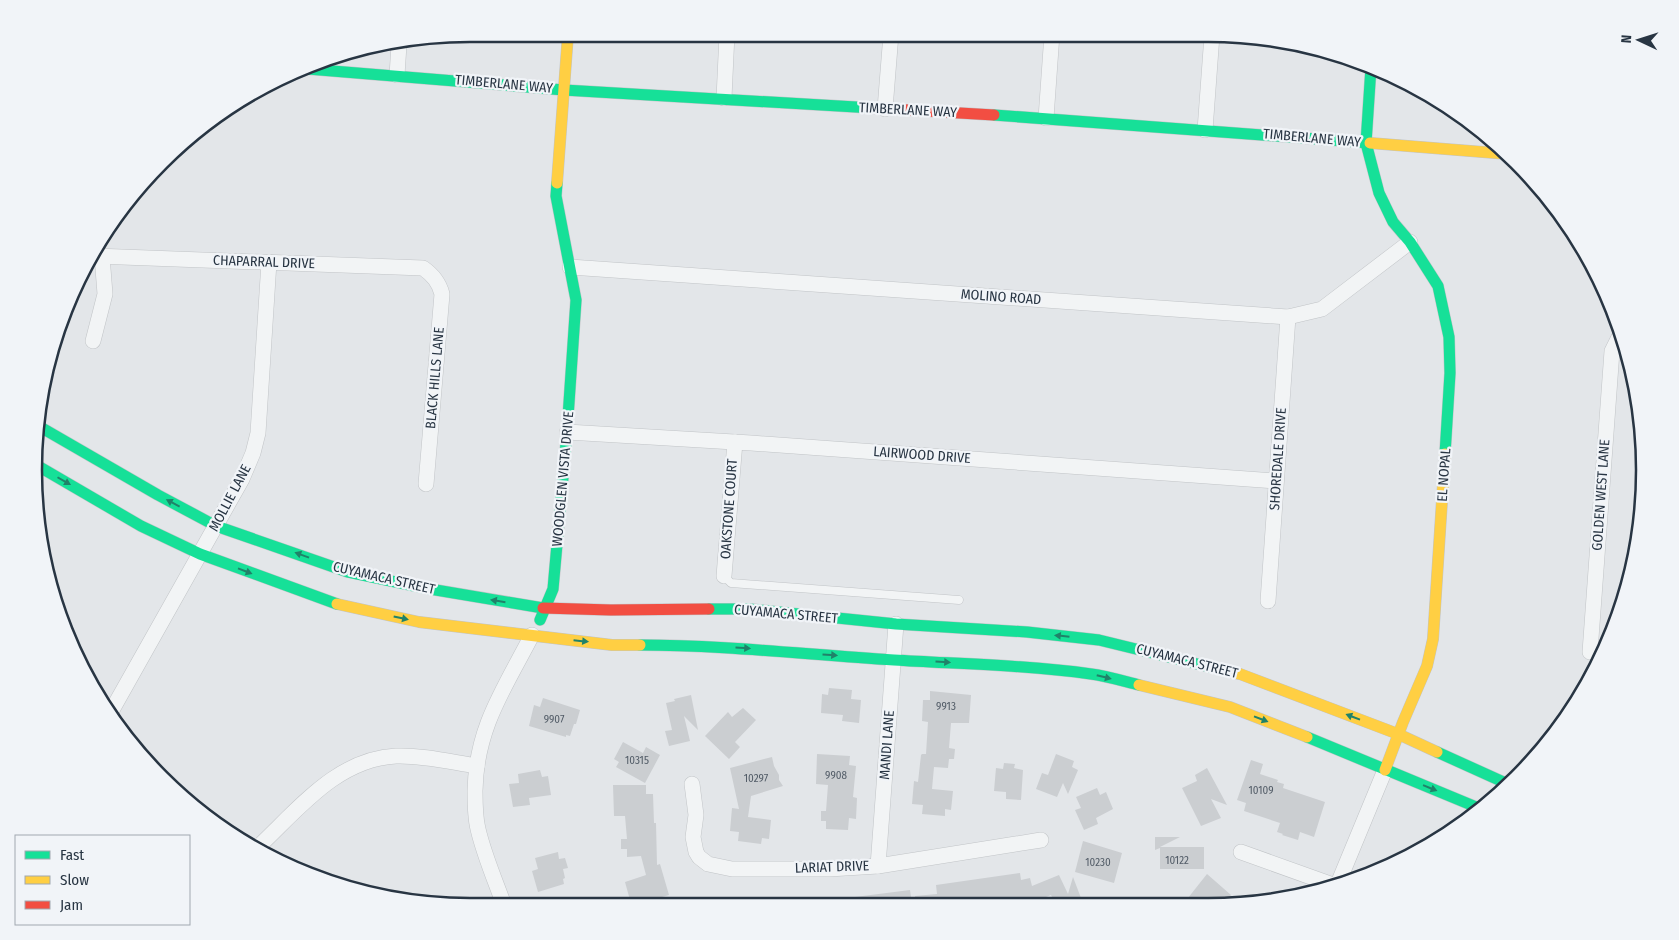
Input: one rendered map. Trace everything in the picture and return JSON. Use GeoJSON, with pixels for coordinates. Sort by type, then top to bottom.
{"type":"FeatureCollection","features":[{"type":"Feature","properties":{"kind":"street","name":"WOODGLEN VISTA DRIVE"},"geometry":{"type":"LineString","coordinates":[[502,898],[478,829],[475,797],[476,766],[483,735],[491,713],[554,589],[576,300],[556,196],[567,42]]}},
{"type":"Feature","properties":{"kind":"street"},"geometry":{"type":"LineString","coordinates":[[724,98],[728,42]]}},
{"type":"Feature","properties":{"kind":"street"},"geometry":{"type":"LineString","coordinates":[[885,109],[890,42]]}},
{"type":"Feature","properties":{"kind":"street"},"geometry":{"type":"LineString","coordinates":[[1046,118],[1051,42]]}},
{"type":"Feature","properties":{"kind":"street"},"geometry":{"type":"LineString","coordinates":[[1205,130],[1211,42]]}},
{"type":"Feature","properties":{"kind":"street"},"geometry":{"type":"LineString","coordinates":[[397,75],[399,49]]}},
{"type":"Feature","properties":{"kind":"street","name":"TIMBERLANE WAY"},"geometry":{"type":"LineString","coordinates":[[320,70],[564,90],[1046,118],[1495,153]]}},
{"type":"Feature","properties":{"kind":"street","name":"EL NOPAL"},"geometry":{"type":"LineString","coordinates":[[1340,877],[1427,666],[1433,639],[1450,374],[1450,337],[1438,286],[1410,242],[1393,222],[1378,193],[1366,143],[1371,74]]}},
{"type":"Feature","properties":{"kind":"street","name":"MOLINO ROAD"},"geometry":{"type":"LineString","coordinates":[[570,267],[1288,317],[1322,309],[1410,242]]}},
{"type":"Feature","properties":{"kind":"street","name":"CHAPARRAL DRIVE"},"geometry":{"type":"LineString","coordinates":[[100,256],[423,268],[432,275]]}},
{"type":"Feature","properties":{"kind":"street"},"geometry":{"type":"LineString","coordinates":[[93,341],[105,294],[99,259]]}},
{"type":"Feature","properties":{"kind":"street","name":"MOLLIE LANE"},"geometry":{"type":"LineString","coordinates":[[114,706],[242,479],[253,453],[258,433],[269,262]]}},
{"type":"Feature","properties":{"kind":"street","name":"BLACK HILLS LANE"},"geometry":{"type":"LineString","coordinates":[[426,484],[442,294],[432,275]]}},
{"type":"Feature","properties":{"kind":"street","name":"SHOREDALE DRIVE"},"geometry":{"type":"LineString","coordinates":[[1268,602],[1288,317]]}},
{"type":"Feature","properties":{"kind":"street","name":"GOLDEN WEST LANE"},"geometry":{"type":"LineString","coordinates":[[1590,652],[1612,351],[1617,342]]}},
{"type":"Feature","properties":{"kind":"street","name":"CUYAMACA STREET"},"geometry":{"type":"LineString","coordinates":[[44,429],[216,526],[348,572],[442,591],[546,608],[611,610],[749,609],[896,624],[1027,632],[1099,640],[1240,674],[1398,734],[1501,781]]}},
{"type":"Feature","properties":{"kind":"street","name":"LAIRWOOD DRIVE"},"geometry":{"type":"LineString","coordinates":[[567,432],[734,442],[1276,481]]}},
{"type":"Feature","properties":{"kind":"street","name":"OAKSTONE COURT"},"geometry":{"type":"LineString","coordinates":[[724,576],[734,442]]}},
{"type":"Feature","properties":{"kind":"street"},"geometry":{"type":"LineString","coordinates":[[42,468],[141,526],[200,554],[340,605],[419,622],[612,645],[701,646],[1024,667],[1093,674],[1230,707],[1298,733],[1473,806]]}},
{"type":"Feature","properties":{"kind":"street","name":"MANDI LANE"},"geometry":{"type":"LineString","coordinates":[[878,866],[896,624]]}},
{"type":"Feature","properties":{"kind":"street"},"geometry":{"type":"LineString","coordinates":[[263,844],[330,780],[356,765],[384,757],[398,756],[476,766]]}},
{"type":"Feature","properties":{"kind":"street","name":"LARIAT DRIVE"},"geometry":{"type":"LineString","coordinates":[[692,784],[696,815],[693,837],[696,852],[699,858],[708,864],[732,869],[828,869],[878,866],[1041,840]]}},
{"type":"Feature","properties":{"kind":"street"},"geometry":{"type":"LineString","coordinates":[[1241,852],[1324,882]]}},
{"type":"Feature","properties":{"kind":"lane"},"geometry":{"type":"LineString","coordinates":[[724,576],[731,583],[958,600]]}},
{"type":"Feature","properties":{"kind":"building"},"geometry":{"type":"Polygon","coordinates":[[[829,688],[852,690],[851,699],[861,700],[859,723],[842,721],[843,715],[821,713],[822,694],[828,695],[829,688]]]}},
{"type":"Feature","properties":{"kind":"building"},"geometry":{"type":"Polygon","coordinates":[[[930,691],[971,695],[969,723],[951,723],[949,748],[955,749],[954,759],[949,759],[948,768],[934,767],[932,789],[953,791],[951,810],[945,809],[945,816],[922,814],[923,805],[912,804],[914,781],[918,782],[921,755],[926,754],[928,722],[922,721],[923,700],[930,700],[930,691]]]}},
{"type":"Feature","properties":{"kind":"building"},"geometry":{"type":"Polygon","coordinates":[[[691,695],[698,730],[684,716],[690,741],[669,746],[665,731],[672,730],[666,703],[691,695]]]}},
{"type":"Feature","properties":{"kind":"building"},"geometry":{"type":"Polygon","coordinates":[[[543,698],[580,710],[570,736],[566,735],[566,737],[529,726],[534,705],[540,707],[543,698]]]}},
{"type":"Feature","properties":{"kind":"building"},"geometry":{"type":"Polygon","coordinates":[[[743,708],[756,720],[735,742],[740,747],[729,759],[705,736],[728,712],[732,717],[743,708]]]}},
{"type":"Feature","properties":{"kind":"building"},"geometry":{"type":"Polygon","coordinates":[[[623,742],[643,753],[646,747],[660,755],[645,783],[616,767],[619,762],[614,759],[623,742]]]}},
{"type":"Feature","properties":{"kind":"building"},"geometry":{"type":"Polygon","coordinates":[[[817,754],[850,756],[849,765],[856,766],[853,797],[857,798],[856,819],[849,818],[848,830],[826,829],[826,821],[821,821],[821,811],[826,811],[828,785],[816,784],[817,754]]]}},
{"type":"Feature","properties":{"kind":"building"},"geometry":{"type":"Polygon","coordinates":[[[1056,754],[1074,761],[1072,767],[1078,770],[1068,794],[1063,783],[1057,797],[1036,789],[1042,773],[1048,775],[1056,754]]]}},
{"type":"Feature","properties":{"kind":"building"},"geometry":{"type":"Polygon","coordinates":[[[772,757],[779,780],[783,786],[751,796],[748,817],[771,820],[769,839],[762,838],[761,844],[738,841],[739,832],[730,831],[732,808],[739,809],[730,768],[772,757]]]}},
{"type":"Feature","properties":{"kind":"building"},"geometry":{"type":"Polygon","coordinates":[[[1251,760],[1263,764],[1260,774],[1278,780],[1277,782],[1284,784],[1283,788],[1325,802],[1314,837],[1300,832],[1298,840],[1282,835],[1277,832],[1280,823],[1244,811],[1246,803],[1237,800],[1251,760]]]}},
{"type":"Feature","properties":{"kind":"building"},"geometry":{"type":"Polygon","coordinates":[[[1004,763],[1015,764],[1014,768],[1023,770],[1021,800],[1006,799],[1006,792],[994,791],[996,768],[1003,769],[1004,763]]]}},
{"type":"Feature","properties":{"kind":"building"},"geometry":{"type":"Polygon","coordinates":[[[1207,768],[1227,805],[1211,799],[1221,818],[1201,826],[1182,788],[1197,781],[1195,775],[1207,768]]]}},
{"type":"Feature","properties":{"kind":"building"},"geometry":{"type":"Polygon","coordinates":[[[540,770],[542,777],[548,776],[551,795],[529,798],[530,805],[513,807],[509,784],[519,783],[518,774],[540,770]]]}},
{"type":"Feature","properties":{"kind":"building"},"geometry":{"type":"Polygon","coordinates":[[[613,785],[646,785],[646,794],[653,794],[657,865],[660,864],[669,895],[659,898],[629,898],[625,882],[646,875],[641,856],[627,857],[627,849],[621,849],[621,839],[627,839],[625,816],[614,816],[613,785]]]}},
{"type":"Feature","properties":{"kind":"building"},"geometry":{"type":"Polygon","coordinates":[[[1097,788],[1100,795],[1106,792],[1113,809],[1096,818],[1098,824],[1084,830],[1075,810],[1081,808],[1076,797],[1097,788]]]}},
{"type":"Feature","properties":{"kind":"building"},"geometry":{"type":"Polygon","coordinates":[[[1155,837],[1180,837],[1160,847],[1204,847],[1204,869],[1160,869],[1160,848],[1155,850],[1155,837]]]}},
{"type":"Feature","properties":{"kind":"building"},"geometry":{"type":"Polygon","coordinates":[[[1083,841],[1122,853],[1114,883],[1075,872],[1083,841]]]}},
{"type":"Feature","properties":{"kind":"building"},"geometry":{"type":"Polygon","coordinates":[[[558,852],[559,859],[565,858],[568,868],[563,869],[564,884],[538,892],[532,871],[538,869],[535,858],[558,852]]]}},
{"type":"Feature","properties":{"kind":"building"},"geometry":{"type":"Polygon","coordinates":[[[1020,873],[1021,880],[1030,878],[1032,886],[1059,875],[1068,894],[1073,877],[1081,898],[1052,898],[1051,895],[1044,898],[915,898],[915,896],[937,894],[936,885],[1020,873]]]}},
{"type":"Feature","properties":{"kind":"building"},"geometry":{"type":"Polygon","coordinates":[[[1207,874],[1231,895],[1229,897],[1188,898],[1207,874]]]}},
{"type":"Feature","properties":{"kind":"building"},"geometry":{"type":"Polygon","coordinates":[[[910,890],[911,898],[855,898],[910,890]]]}},
{"type":"Feature","properties":{"kind":"traffic: fast"},"geometry":{"type":"LineString","coordinates":[[320,70],[564,90],[873,108]]}},
{"type":"Feature","properties":{"kind":"traffic: fast"},"geometry":{"type":"LineString","coordinates":[[1371,74],[1366,143],[1379,193],[1393,222],[1410,242],[1438,286],[1449,337],[1450,373],[1445,454]]}},
{"type":"Feature","properties":{"kind":"traffic: fast"},"geometry":{"type":"LineString","coordinates":[[994,115],[1370,143]]}},
{"type":"Feature","properties":{"kind":"traffic: fast"},"geometry":{"type":"LineString","coordinates":[[540,620],[553,589],[567,432],[576,300],[556,196],[557,183]]}},
{"type":"Feature","properties":{"kind":"traffic: fast"},"geometry":{"type":"LineString","coordinates":[[44,429],[216,526],[348,572],[424,588],[543,608]]}},
{"type":"Feature","properties":{"kind":"traffic: fast"},"geometry":{"type":"LineString","coordinates":[[42,468],[141,526],[200,554],[337,604]]}},
{"type":"Feature","properties":{"kind":"traffic: fast"},"geometry":{"type":"LineString","coordinates":[[709,609],[749,609],[896,624],[1027,632],[1099,640],[1230,672]]}},
{"type":"Feature","properties":{"kind":"traffic: fast"},"geometry":{"type":"LineString","coordinates":[[640,645],[735,648],[862,658],[993,665],[1097,675],[1139,685]]}},
{"type":"Feature","properties":{"kind":"traffic: fast"},"geometry":{"type":"LineString","coordinates":[[1307,737],[1473,806]]}},
{"type":"Feature","properties":{"kind":"traffic: fast"},"geometry":{"type":"LineString","coordinates":[[1437,752],[1501,781]]}},
{"type":"Feature","properties":{"kind":"traffic: slow"},"geometry":{"type":"LineString","coordinates":[[557,183],[567,42]]}},
{"type":"Feature","properties":{"kind":"traffic: slow"},"geometry":{"type":"LineString","coordinates":[[1370,143],[1495,153]]}},
{"type":"Feature","properties":{"kind":"traffic: slow"},"geometry":{"type":"LineString","coordinates":[[1385,770],[1427,666],[1433,639],[1445,454]]}},
{"type":"Feature","properties":{"kind":"traffic: slow"},"geometry":{"type":"LineString","coordinates":[[337,604],[419,622],[612,645],[640,645]]}},
{"type":"Feature","properties":{"kind":"traffic: slow"},"geometry":{"type":"LineString","coordinates":[[1230,672],[1240,674],[1398,734],[1437,752]]}},
{"type":"Feature","properties":{"kind":"traffic: slow"},"geometry":{"type":"LineString","coordinates":[[1139,685],[1230,707],[1307,737]]}},
{"type":"Feature","properties":{"kind":"traffic: jam"},"geometry":{"type":"LineString","coordinates":[[873,108],[994,115]]}},
{"type":"Feature","properties":{"kind":"traffic: jam"},"geometry":{"type":"LineString","coordinates":[[543,608],[611,610],[709,609]]}}]}
